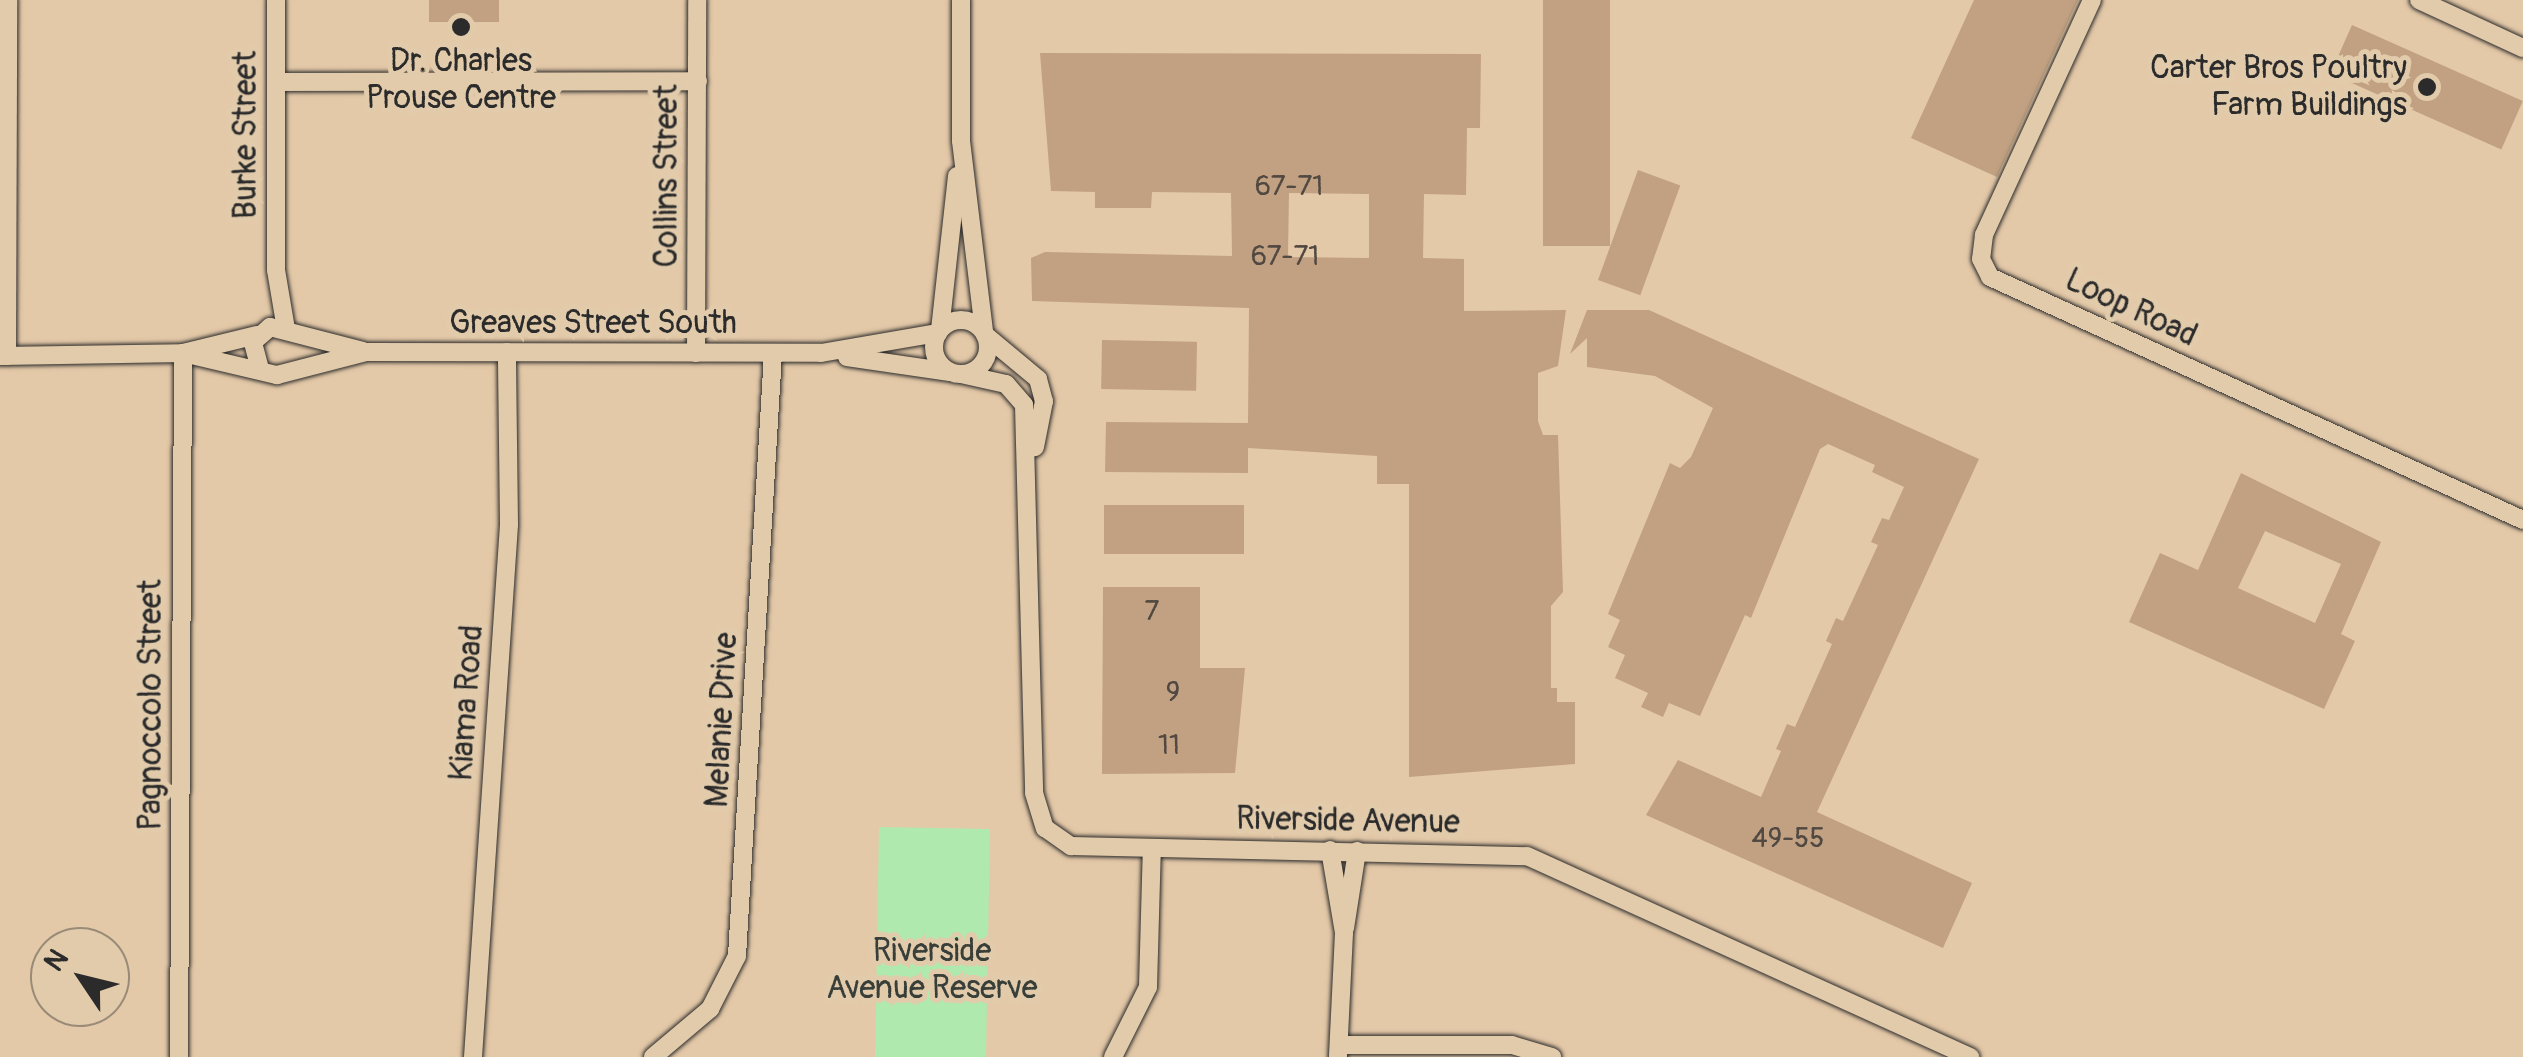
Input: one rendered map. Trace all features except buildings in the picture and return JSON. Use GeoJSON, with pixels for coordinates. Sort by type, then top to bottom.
{"type":"FeatureCollection","features":[{"type":"Feature","properties":{"kind":"street"},"geometry":{"type":"LineString","coordinates":[[8,0],[3,356],[184,352],[260,333],[289,331],[300,347],[293,368],[277,376],[184,352]]}},
{"type":"Feature","properties":{"kind":"street","name":"Burke Street"},"geometry":{"type":"LineString","coordinates":[[276,0],[276,270],[289,331]]}},
{"type":"Feature","properties":{"kind":"street","name":"Collins Street"},"geometry":{"type":"LineString","coordinates":[[696,353],[697,0]]}},
{"type":"Feature","properties":{"kind":"street"},"geometry":{"type":"LineString","coordinates":[[961,0],[961,141],[934,353],[956,374],[985,360],[961,141]]}},
{"type":"Feature","properties":{"kind":"street","name":"Loop Road"},"geometry":{"type":"LineString","coordinates":[[2092,0],[1984,234],[1981,258],[1990,276],[2523,520]]}},
{"type":"Feature","properties":{"kind":"street"},"geometry":{"type":"LineString","coordinates":[[2419,0],[2523,48]]}},
{"type":"Feature","properties":{"kind":"street"},"geometry":{"type":"LineString","coordinates":[[276,82],[698,81]]}},
{"type":"Feature","properties":{"kind":"street","name":"Burke Street"},"geometry":{"type":"LineString","coordinates":[[260,333],[276,270]]}},
{"type":"Feature","properties":{"kind":"street"},"geometry":{"type":"LineString","coordinates":[[939,331],[964,320],[984,333]]}},
{"type":"Feature","properties":{"kind":"street","name":"Greaves Street South"},"geometry":{"type":"LineString","coordinates":[[289,331],[366,352]]}},
{"type":"Feature","properties":{"kind":"street","name":"Greaves Street South"},"geometry":{"type":"LineString","coordinates":[[293,368],[366,352],[821,352],[939,331]]}},
{"type":"Feature","properties":{"kind":"street"},"geometry":{"type":"LineString","coordinates":[[260,333],[251,349],[260,369]]}},
{"type":"Feature","properties":{"kind":"street","name":"Riverside Avenue"},"geometry":{"type":"LineString","coordinates":[[984,333],[1038,379],[1044,401],[1031,470]]}},
{"type":"Feature","properties":{"kind":"street","name":"Pagnoccolo Street"},"geometry":{"type":"LineString","coordinates":[[179,1057],[184,352]]}},
{"type":"Feature","properties":{"kind":"street","name":"Kiama Road"},"geometry":{"type":"LineString","coordinates":[[473,1057],[509,525],[508,352]]}},
{"type":"Feature","properties":{"kind":"street","name":"Greaves Street South"},"geometry":{"type":"LineString","coordinates":[[821,352],[956,374]]}},
{"type":"Feature","properties":{"kind":"street","name":"Melanie Drive"},"geometry":{"type":"LineString","coordinates":[[653,1057],[710,1009],[737,956],[773,353]]}},
{"type":"Feature","properties":{"kind":"street","name":"Riverside Avenue"},"geometry":{"type":"LineString","coordinates":[[956,374],[1006,384],[1024,405],[1031,470],[1034,794],[1045,828],[1071,846],[1528,856],[1972,1057]]}},
{"type":"Feature","properties":{"kind":"street"},"geometry":{"type":"LineString","coordinates":[[1113,1057],[1148,987],[1152,848]]}},
{"type":"Feature","properties":{"kind":"street"},"geometry":{"type":"LineString","coordinates":[[1330,850],[1344,933]]}},
{"type":"Feature","properties":{"kind":"street"},"geometry":{"type":"LineString","coordinates":[[1357,852],[1344,933],[1339,1051],[1512,1046],[1552,1057]]}},
{"type":"Feature","properties":{"kind":"green space","name":"Riverside Avenue Reserve"},"geometry":{"type":"Polygon","coordinates":[[[879,827],[990,829],[986,1057],[875,1057],[879,827]]]}},
{"type":"Feature","properties":{"kind":"place","name":"Dr. Charles Prouse Centre"},"geometry":{"type":"Point","coordinates":[461,27]}},
{"type":"Feature","properties":{"kind":"place","name":"Carter Bros Poultry Farm Buildings"},"geometry":{"type":"Point","coordinates":[2427,87]}}]}
